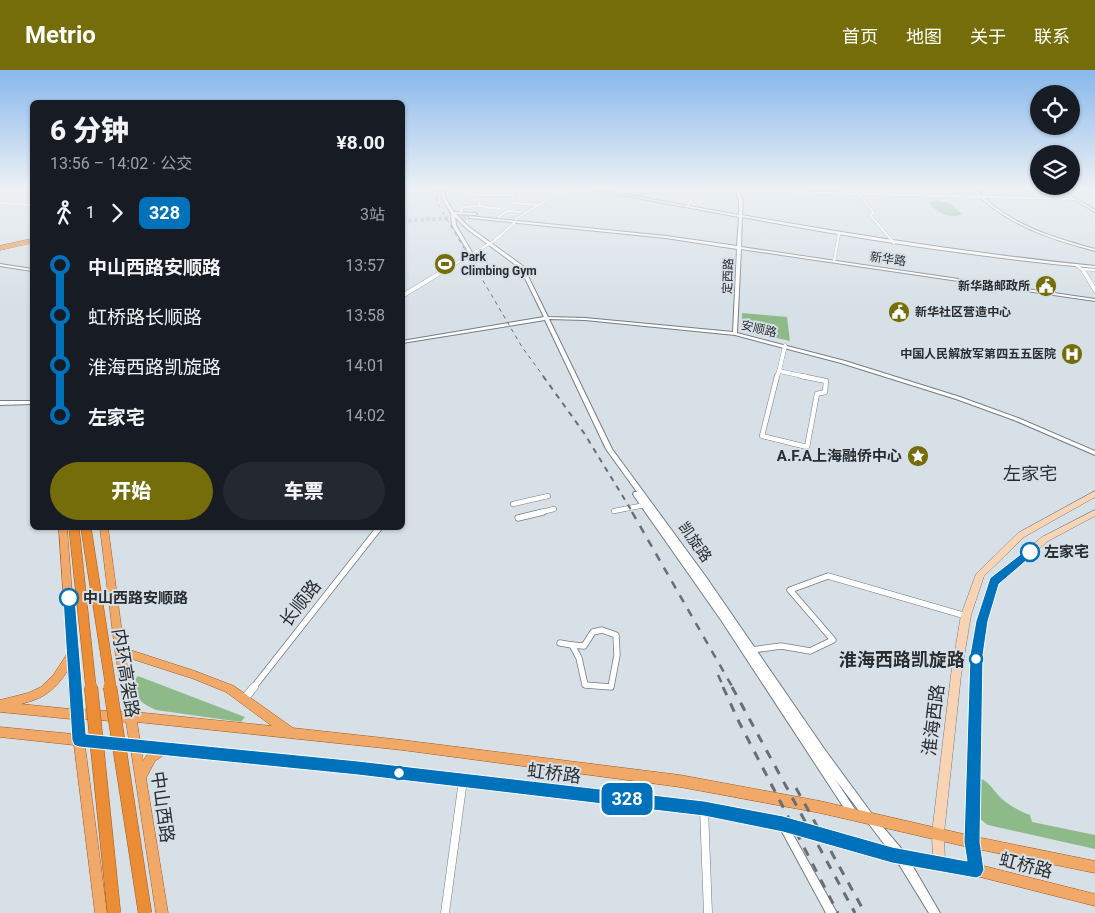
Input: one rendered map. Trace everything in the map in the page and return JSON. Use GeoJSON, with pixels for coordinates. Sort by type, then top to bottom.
{"type":"FeatureCollection","features":[{"type":"Feature","properties":{"kind":"highway"},"geometry":{"type":"LineString","coordinates":[[0,249],[30,242]]}},
{"type":"Feature","properties":{"kind":"highway"},"geometry":{"type":"LineString","coordinates":[[0,249],[10,249],[30,243]]}},
{"type":"Feature","properties":{"kind":"highway"},"geometry":{"type":"LineString","coordinates":[[74,530],[114,913]]}},
{"type":"Feature","properties":{"kind":"highway","name":"内环高架路"},"geometry":{"type":"LineString","coordinates":[[86,530],[145,913]]}},
{"type":"Feature","properties":{"kind":"main road","name":"淮海西路"},"geometry":{"type":"LineString","coordinates":[[939,864],[938,832],[956,675],[966,616],[980,574],[1021,535],[1095,494]]}},
{"type":"Feature","properties":{"kind":"main road"},"geometry":{"type":"LineString","coordinates":[[976,870],[972,842],[976,655],[982,621],[994,581],[1045,539],[1095,513]]}},
{"type":"Feature","properties":{"kind":"main road"},"geometry":{"type":"LineString","coordinates":[[63,530],[76,714],[101,913]]}},
{"type":"Feature","properties":{"kind":"main road","name":"中山西路"},"geometry":{"type":"LineString","coordinates":[[104,530],[120,651],[162,913]]}},
{"type":"Feature","properties":{"kind":"main road"},"geometry":{"type":"LineString","coordinates":[[120,651],[195,675],[230,690],[245,698],[292,734]]}},
{"type":"Feature","properties":{"kind":"main road"},"geometry":{"type":"LineString","coordinates":[[0,706],[36,697],[47,691],[59,676],[72,654]]}},
{"type":"Feature","properties":{"kind":"main road","name":"虹桥路"},"geometry":{"type":"LineString","coordinates":[[0,706],[76,714],[132,717],[402,745],[680,781],[853,814],[938,832],[972,842],[1095,867]]}},
{"type":"Feature","properties":{"kind":"main road","name":"虹桥路"},"geometry":{"type":"LineString","coordinates":[[0,732],[463,780],[704,808],[783,824],[902,857],[976,870],[1095,900]]}},
{"type":"Feature","properties":{"kind":"main road"},"geometry":{"type":"LineString","coordinates":[[141,776],[151,757],[164,748]]}},
{"type":"Feature","properties":{"kind":"street"},"geometry":{"type":"LineString","coordinates":[[456,228],[471,254]]}},
{"type":"Feature","properties":{"kind":"street","name":"凯旋路"},"geometry":{"type":"LineString","coordinates":[[468,228],[522,267],[602,436],[853,814]]}},
{"type":"Feature","properties":{"kind":"street"},"geometry":{"type":"LineString","coordinates":[[405,294],[490,244],[507,228]]}},
{"type":"Feature","properties":{"kind":"street","name":"新华路"},"geometry":{"type":"LineString","coordinates":[[583,228],[834,261],[1095,300]]}},
{"type":"Feature","properties":{"kind":"street","name":"定西路"},"geometry":{"type":"LineString","coordinates":[[735,334],[740,228]]}},
{"type":"Feature","properties":{"kind":"street"},"geometry":{"type":"LineString","coordinates":[[808,228],[894,244],[1076,265],[1095,269]]}},
{"type":"Feature","properties":{"kind":"street"},"geometry":{"type":"LineString","coordinates":[[881,228],[894,244]]}},
{"type":"Feature","properties":{"kind":"street"},"geometry":{"type":"LineString","coordinates":[[1028,228],[1047,236],[1095,250]]}},
{"type":"Feature","properties":{"kind":"street"},"geometry":{"type":"LineString","coordinates":[[834,261],[839,234]]}},
{"type":"Feature","properties":{"kind":"street"},"geometry":{"type":"LineString","coordinates":[[0,265],[30,270]]}},
{"type":"Feature","properties":{"kind":"street"},"geometry":{"type":"LineString","coordinates":[[1076,265],[1082,269],[1095,290]]}},
{"type":"Feature","properties":{"kind":"street"},"geometry":{"type":"LineString","coordinates":[[1082,269],[1095,269]]}},
{"type":"Feature","properties":{"kind":"street","name":"安顺路"},"geometry":{"type":"LineString","coordinates":[[405,342],[546,318],[585,319],[735,334],[785,346],[988,408],[1095,453]]}},
{"type":"Feature","properties":{"kind":"street"},"geometry":{"type":"LineString","coordinates":[[778,371],[826,381],[825,392],[817,394],[807,447],[762,436],[778,371],[785,346]]}},
{"type":"Feature","properties":{"kind":"street"},"geometry":{"type":"LineString","coordinates":[[0,403],[30,403]]}},
{"type":"Feature","properties":{"kind":"street","name":"凯旋路"},"geometry":{"type":"LineString","coordinates":[[636,494],[647,504],[752,650],[869,818],[902,857],[935,913]]}},
{"type":"Feature","properties":{"kind":"street"},"geometry":{"type":"LineString","coordinates":[[513,504],[548,496]]}},
{"type":"Feature","properties":{"kind":"street"},"geometry":{"type":"LineString","coordinates":[[614,511],[647,504]]}},
{"type":"Feature","properties":{"kind":"street"},"geometry":{"type":"LineString","coordinates":[[518,518],[554,509]]}},
{"type":"Feature","properties":{"kind":"street","name":"长顺路"},"geometry":{"type":"LineString","coordinates":[[245,698],[377,530]]}},
{"type":"Feature","properties":{"kind":"street"},"geometry":{"type":"LineString","coordinates":[[752,650],[781,646],[810,651],[833,640],[790,590],[828,576],[966,616]]}},
{"type":"Feature","properties":{"kind":"street"},"geometry":{"type":"LineString","coordinates":[[560,643],[572,644],[584,646],[593,632],[602,630],[616,635],[617,655],[611,687],[585,685],[579,652],[572,644]]}},
{"type":"Feature","properties":{"kind":"street"},"geometry":{"type":"LineString","coordinates":[[445,913],[463,780]]}},
{"type":"Feature","properties":{"kind":"street"},"geometry":{"type":"LineString","coordinates":[[704,808],[708,913]]}},
{"type":"Feature","properties":{"kind":"street"},"geometry":{"type":"LineString","coordinates":[[783,824],[832,913]]}},
{"type":"Feature","properties":{"kind":"green space"},"geometry":{"type":"Polygon","coordinates":[[[742,313],[787,317],[790,341],[742,330],[742,313]]]}},
{"type":"Feature","properties":{"kind":"green space"},"geometry":{"type":"Polygon","coordinates":[[[138,676],[245,717],[241,722],[156,710],[146,705],[137,696],[134,680],[138,676]]]}},
{"type":"Feature","properties":{"kind":"green space"},"geometry":{"type":"Polygon","coordinates":[[[976,777],[986,782],[1009,804],[1030,815],[1032,822],[1095,835],[1095,849],[988,825],[982,821],[976,810],[976,777]]]}},
{"type":"Feature","properties":{"kind":"railway"},"geometry":{"type":"LineString","coordinates":[[452,228],[522,347],[544,377]]}},
{"type":"Feature","properties":{"kind":"railway"},"geometry":{"type":"LineString","coordinates":[[543,376],[584,433],[633,513]]}},
{"type":"Feature","properties":{"kind":"railway"},"geometry":{"type":"LineString","coordinates":[[632,512],[733,688]]}},
{"type":"Feature","properties":{"kind":"railway"},"geometry":{"type":"LineString","coordinates":[[718,675],[724,688]]}},
{"type":"Feature","properties":{"kind":"railway"},"geometry":{"type":"LineString","coordinates":[[723,687],[739,722],[838,913]]}},
{"type":"Feature","properties":{"kind":"railway"},"geometry":{"type":"LineString","coordinates":[[732,687],[855,913]]}},
{"type":"Feature","properties":{"kind":"railway"},"geometry":{"type":"LineString","coordinates":[[796,788],[865,913]]}},
{"type":"Feature","properties":{"kind":"bus line","name":"328"},"geometry":{"type":"LineString","coordinates":[[69,598],[79,740],[358,768],[704,808],[783,824],[892,855],[976,870],[972,842],[976,655],[982,621],[994,581],[1030,552]]}},
{"type":"Feature","properties":{"kind":"place","name":"Park Climbing Gym"},"geometry":{"type":"Point","coordinates":[445,264]}},
{"type":"Feature","properties":{"kind":"place","name":"新华路邮政所"},"geometry":{"type":"Point","coordinates":[1046,286]}},
{"type":"Feature","properties":{"kind":"place","name":"新华社区营造中心"},"geometry":{"type":"Point","coordinates":[899,312]}},
{"type":"Feature","properties":{"kind":"place","name":"中国人民解放军第四五五医院"},"geometry":{"type":"Point","coordinates":[1072,354]}},
{"type":"Feature","properties":{"kind":"place","name":"A.F.A上海融侨中心"},"geometry":{"type":"Point","coordinates":[918,456]}},
{"type":"Feature","properties":{"kind":"place","name":"左家宅"},"geometry":{"type":"Point","coordinates":[1030,552]}},
{"type":"Feature","properties":{"kind":"place","name":"中山西路安顺路"},"geometry":{"type":"Point","coordinates":[69,598]}},
{"type":"Feature","properties":{"kind":"place","name":"淮海西路凯旋路"},"geometry":{"type":"Point","coordinates":[976,659]}},
{"type":"Feature","properties":{"kind":"district","name":"左家宅"},"geometry":{"type":"Point","coordinates":[1030,473]}}]}
